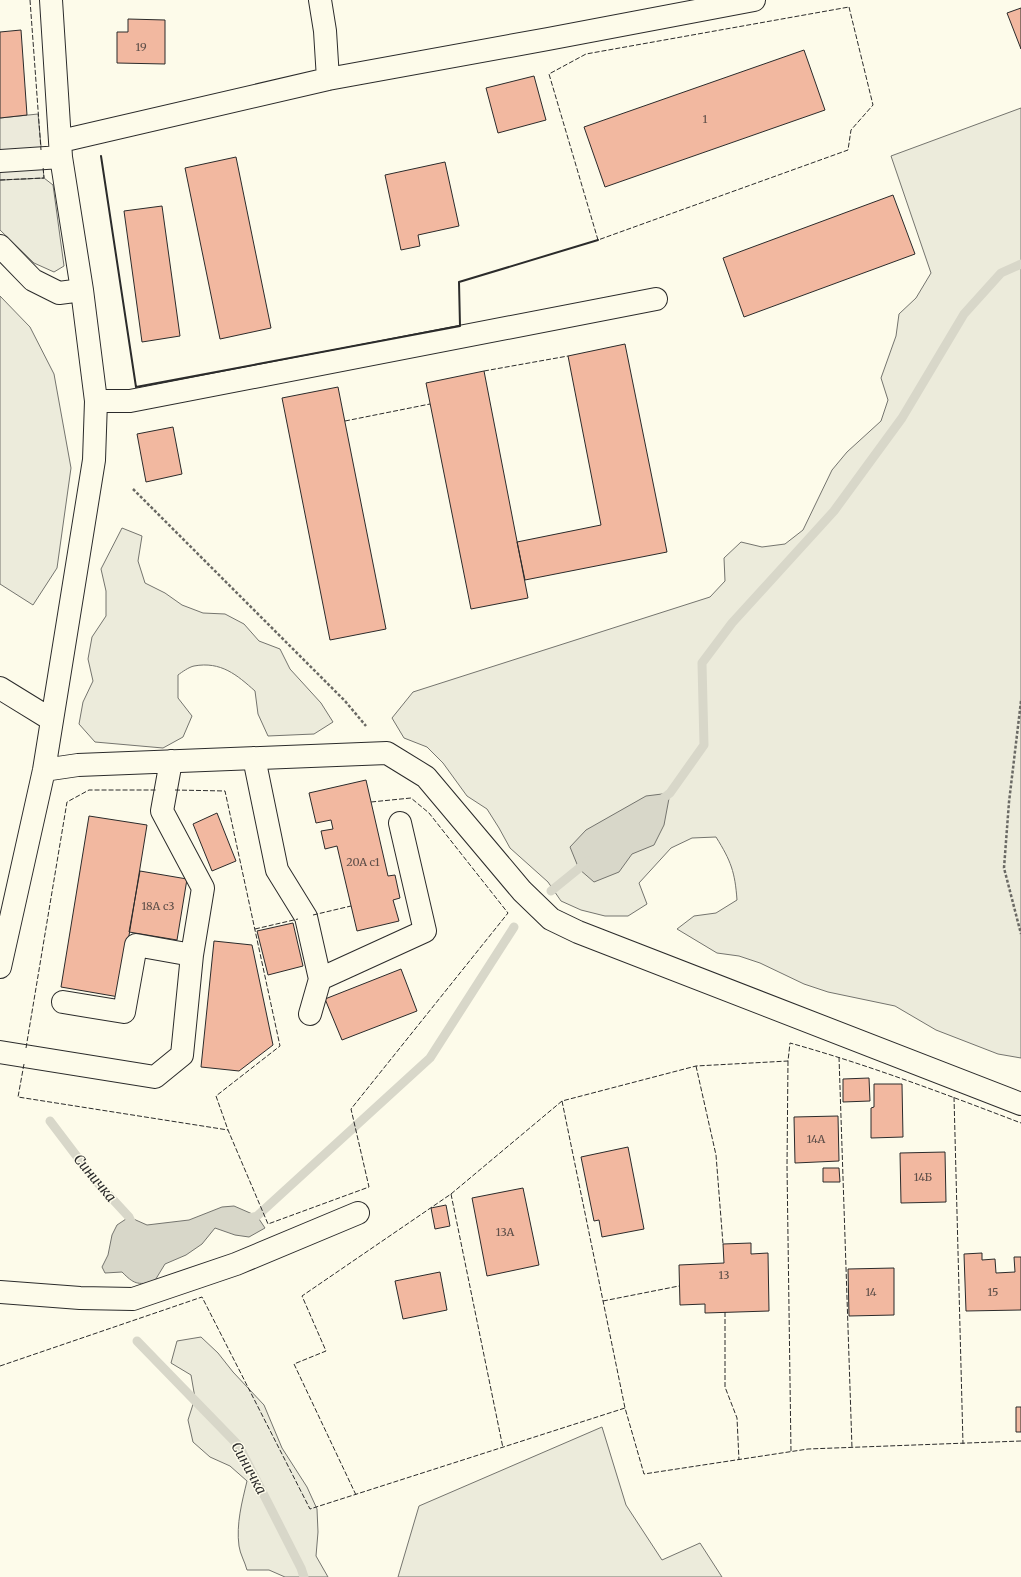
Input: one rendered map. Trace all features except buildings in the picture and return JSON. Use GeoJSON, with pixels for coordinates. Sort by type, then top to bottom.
{"type":"FeatureCollection","features":[{"type":"Feature","properties":{"kind":"street"},"geometry":{"type":"LineString","coordinates":[[0,967],[44,770],[94,460],[96,401],[82,290],[61,149],[51,0]]}},
{"type":"Feature","properties":{"kind":"street"},"geometry":{"type":"LineString","coordinates":[[320,0],[325,31],[328,79]]}},
{"type":"Feature","properties":{"kind":"street"},"geometry":{"type":"LineString","coordinates":[[0,161],[61,149],[328,79],[548,40],[754,0]]}},
{"type":"Feature","properties":{"kind":"street"},"geometry":{"type":"LineString","coordinates":[[0,246],[33,280],[59,293],[82,290]]}},
{"type":"Feature","properties":{"kind":"street"},"geometry":{"type":"LineString","coordinates":[[96,401],[130,401],[656,299]]}},
{"type":"Feature","properties":{"kind":"street"},"geometry":{"type":"LineString","coordinates":[[0,688],[52,720]]}},
{"type":"Feature","properties":{"kind":"street"},"geometry":{"type":"LineString","coordinates":[[44,770],[78,765],[387,753],[426,777],[522,891],[551,919],[578,932],[1021,1104]]}},
{"type":"Feature","properties":{"kind":"street"},"geometry":{"type":"LineString","coordinates":[[254,758],[277,870],[306,917],[320,979],[310,1014]]}},
{"type":"Feature","properties":{"kind":"street"},"geometry":{"type":"LineString","coordinates":[[0,1052],[155,1077],[182,1055],[192,955],[203,888],[162,811],[170,761]]}},
{"type":"Feature","properties":{"kind":"street"},"geometry":{"type":"LineString","coordinates":[[320,979],[424,931],[400,823]]}},
{"type":"Feature","properties":{"kind":"street"},"geometry":{"type":"LineString","coordinates":[[62,1002],[124,1012],[136,945],[192,955]]}},
{"type":"Feature","properties":{"kind":"street"},"geometry":{"type":"LineString","coordinates":[[0,1292],[133,1300],[236,1264],[358,1213]]}},
{"type":"Feature","properties":{"kind":"path"},"geometry":{"type":"LineString","coordinates":[[133,489],[345,701],[387,753]]}},
{"type":"Feature","properties":{"kind":"path"},"geometry":{"type":"LineString","coordinates":[[1021,701],[1009,802],[1004,868],[1021,934]]}},
{"type":"Feature","properties":{"kind":"shaded area"},"geometry":{"type":"Polygon","coordinates":[[[1021,108],[1021,1058],[998,1054],[936,1030],[895,1006],[828,992],[804,984],[760,963],[739,956],[717,953],[677,929],[694,916],[716,913],[737,900],[735,882],[731,867],[716,837],[692,838],[671,848],[639,883],[647,904],[628,916],[605,916],[581,910],[561,901],[548,882],[510,848],[487,809],[467,796],[443,763],[427,747],[404,738],[392,718],[413,692],[710,597],[725,581],[724,558],[741,542],[762,547],[785,544],[803,530],[832,470],[847,452],[881,421],[888,400],[881,378],[896,336],[899,314],[916,298],[931,273],[891,156],[1021,108]]]}},
{"type":"Feature","properties":{"kind":"shaded area"},"geometry":{"type":"Polygon","coordinates":[[[38,114],[44,178],[0,180],[0,118],[38,114]]]}},
{"type":"Feature","properties":{"kind":"shaded area"},"geometry":{"type":"Polygon","coordinates":[[[44,178],[53,185],[64,266],[54,272],[34,263],[0,230],[0,180],[44,178]]]}},
{"type":"Feature","properties":{"kind":"shaded area"},"geometry":{"type":"Polygon","coordinates":[[[0,296],[30,327],[54,374],[71,468],[57,568],[33,605],[0,584],[0,296]]]}},
{"type":"Feature","properties":{"kind":"shaded area"},"geometry":{"type":"Polygon","coordinates":[[[122,528],[142,536],[138,561],[145,583],[165,593],[182,605],[203,613],[225,614],[244,624],[259,641],[280,649],[290,669],[321,703],[333,722],[314,734],[268,736],[258,714],[255,691],[228,671],[220,667],[204,665],[192,667],[178,675],[178,698],[192,716],[183,737],[163,748],[95,742],[79,724],[83,702],[93,681],[88,659],[92,637],[106,616],[106,591],[101,569],[122,528]]]}},
{"type":"Feature","properties":{"kind":"shaded area"},"geometry":{"type":"Polygon","coordinates":[[[670,793],[664,825],[654,845],[632,854],[619,872],[594,882],[579,869],[570,847],[586,830],[646,796],[670,793]]]}},
{"type":"Feature","properties":{"kind":"shaded area"},"geometry":{"type":"Polygon","coordinates":[[[234,1206],[257,1216],[265,1228],[249,1237],[235,1235],[215,1228],[202,1244],[186,1255],[165,1264],[154,1282],[136,1283],[122,1272],[105,1273],[102,1267],[108,1255],[112,1235],[117,1225],[129,1217],[147,1225],[189,1220],[222,1207],[234,1206]]]}},
{"type":"Feature","properties":{"kind":"shaded area"},"geometry":{"type":"Polygon","coordinates":[[[201,1337],[218,1353],[233,1372],[264,1405],[282,1448],[307,1487],[317,1509],[318,1532],[316,1556],[328,1577],[285,1577],[269,1570],[247,1570],[240,1549],[238,1530],[247,1481],[230,1466],[210,1457],[193,1442],[188,1420],[195,1398],[191,1375],[171,1363],[177,1341],[201,1337]]]}},
{"type":"Feature","properties":{"kind":"shaded area"},"geometry":{"type":"Polygon","coordinates":[[[602,1427],[626,1505],[662,1560],[700,1543],[722,1577],[398,1577],[419,1506],[602,1427]]]}},
{"type":"Feature","properties":{"kind":"waterway"},"geometry":{"type":"LineString","coordinates":[[661,800],[670,793],[704,745],[702,663],[732,623],[834,511],[902,418],[964,314],[1001,273],[1021,264]]}},
{"type":"Feature","properties":{"kind":"waterway"},"geometry":{"type":"LineString","coordinates":[[551,891],[588,861]]}},
{"type":"Feature","properties":{"kind":"waterway"},"geometry":{"type":"LineString","coordinates":[[245,1219],[257,1216],[430,1058],[514,927]]}},
{"type":"Feature","properties":{"kind":"waterway","name":"Синичка"},"geometry":{"type":"LineString","coordinates":[[50,1121],[94,1179],[129,1217],[134,1228]]}},
{"type":"Feature","properties":{"kind":"waterway","name":"Синичка"},"geometry":{"type":"LineString","coordinates":[[137,1341],[239,1446],[301,1568],[304,1577]]}},
{"type":"Feature","properties":{"kind":"fence"},"geometry":{"type":"LineString","coordinates":[[30,0],[41,150]]}},
{"type":"Feature","properties":{"kind":"fence"},"geometry":{"type":"LineString","coordinates":[[849,7],[873,105],[851,130],[848,150],[598,240],[549,74],[586,54],[849,7]]}},
{"type":"Feature","properties":{"kind":"fence"},"geometry":{"type":"LineString","coordinates":[[0,180],[44,178],[43,166]]}},
{"type":"Feature","properties":{"kind":"fence"},"geometry":{"type":"LineString","coordinates":[[484,371],[568,356]]}},
{"type":"Feature","properties":{"kind":"fence"},"geometry":{"type":"LineString","coordinates":[[345,421],[430,404]]}},
{"type":"Feature","properties":{"kind":"fence"},"geometry":{"type":"LineString","coordinates":[[26,1048],[67,802],[89,790],[157,790]]}},
{"type":"Feature","properties":{"kind":"fence"},"geometry":{"type":"LineString","coordinates":[[175,790],[225,791],[280,1046],[216,1096],[228,1130],[268,1224],[369,1187],[351,1109],[508,913],[429,813],[411,798],[371,802]]}},
{"type":"Feature","properties":{"kind":"fence"},"geometry":{"type":"LineString","coordinates":[[313,915],[351,906]]}},
{"type":"Feature","properties":{"kind":"fence"},"geometry":{"type":"LineString","coordinates":[[255,929],[298,919]]}},
{"type":"Feature","properties":{"kind":"fence"},"geometry":{"type":"LineString","coordinates":[[356,1495],[294,1364],[326,1351],[302,1296],[451,1194],[562,1101],[696,1066],[788,1061],[790,1043],[878,1070],[1021,1123]]}},
{"type":"Feature","properties":{"kind":"fence"},"geometry":{"type":"LineString","coordinates":[[839,1057],[852,1448]]}},
{"type":"Feature","properties":{"kind":"fence"},"geometry":{"type":"LineString","coordinates":[[788,1061],[787,1166],[791,1452]]}},
{"type":"Feature","properties":{"kind":"fence"},"geometry":{"type":"LineString","coordinates":[[24,1064],[18,1097],[228,1130]]}},
{"type":"Feature","properties":{"kind":"fence"},"geometry":{"type":"LineString","coordinates":[[696,1066],[716,1155],[723,1244]]}},
{"type":"Feature","properties":{"kind":"fence"},"geometry":{"type":"LineString","coordinates":[[954,1097],[963,1444]]}},
{"type":"Feature","properties":{"kind":"fence"},"geometry":{"type":"LineString","coordinates":[[562,1101],[625,1408]]}},
{"type":"Feature","properties":{"kind":"fence"},"geometry":{"type":"LineString","coordinates":[[451,1194],[503,1448]]}},
{"type":"Feature","properties":{"kind":"fence"},"geometry":{"type":"LineString","coordinates":[[603,1301],[679,1286]]}},
{"type":"Feature","properties":{"kind":"fence"},"geometry":{"type":"LineString","coordinates":[[0,1366],[202,1297],[310,1509],[625,1408],[644,1474],[808,1449],[1021,1441]]}},
{"type":"Feature","properties":{"kind":"fence"},"geometry":{"type":"LineString","coordinates":[[725,1312],[725,1387],[737,1418],[739,1460]]}},
{"type":"Feature","properties":{"kind":"wall"},"geometry":{"type":"LineString","coordinates":[[101,156],[136,387],[460,326],[459,282],[598,240]]}}]}
